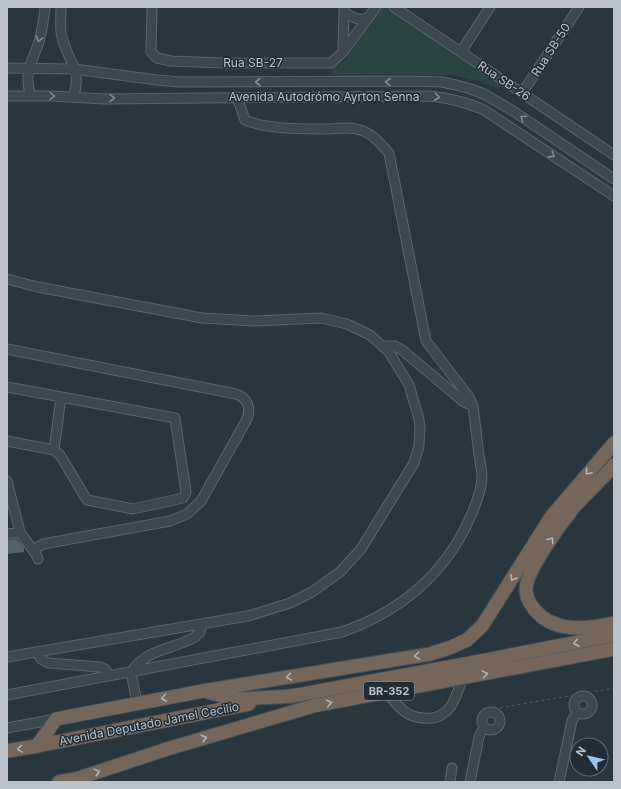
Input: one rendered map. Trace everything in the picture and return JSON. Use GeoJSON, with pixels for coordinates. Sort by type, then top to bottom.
{"type":"FeatureCollection","features":[{"type":"Feature","properties":{"kind":"highway"},"geometry":{"type":"LineString","coordinates":[[37,746],[56,719],[203,691],[430,654],[467,640],[482,626],[551,517],[614,443]]}},
{"type":"Feature","properties":{"kind":"highway"},"geometry":{"type":"LineString","coordinates":[[614,465],[574,508],[560,527],[533,566],[528,577],[526,590],[528,599],[535,611],[546,621],[558,626],[576,628],[614,623]]}},
{"type":"Feature","properties":{"kind":"highway","name":"BR-352"},"geometry":{"type":"LineString","coordinates":[[292,696],[481,662],[614,635]]}},
{"type":"Feature","properties":{"kind":"highway","name":"BR-352"},"geometry":{"type":"LineString","coordinates":[[59,782],[76,779],[167,749],[313,706],[614,649]]}},
{"type":"Feature","properties":{"kind":"highway"},"geometry":{"type":"LineString","coordinates":[[203,691],[230,698],[243,699],[292,696]]}},
{"type":"Feature","properties":{"kind":"highway","name":"Avenida Deputado Jamel Cecilio"},"geometry":{"type":"LineString","coordinates":[[7,751],[292,696]]}},
{"type":"Feature","properties":{"kind":"street"},"geometry":{"type":"LineString","coordinates":[[31,96],[27,78],[28,69],[39,40],[44,20],[45,7]]}},
{"type":"Feature","properties":{"kind":"street"},"geometry":{"type":"LineString","coordinates":[[61,7],[61,32],[66,51],[77,75],[77,82],[72,97]]}},
{"type":"Feature","properties":{"kind":"street","name":"Rua SB-27"},"geometry":{"type":"LineString","coordinates":[[152,7],[152,52],[157,58],[171,61],[224,63],[331,63],[343,52],[376,7]]}},
{"type":"Feature","properties":{"kind":"street","name":"Rua SB-26"},"geometry":{"type":"LineString","coordinates":[[394,7],[614,155]]}},
{"type":"Feature","properties":{"kind":"street"},"geometry":{"type":"LineString","coordinates":[[460,52],[490,7]]}},
{"type":"Feature","properties":{"kind":"street","name":"Rua SB-50"},"geometry":{"type":"LineString","coordinates":[[522,94],[579,7]]}},
{"type":"Feature","properties":{"kind":"street"},"geometry":{"type":"LineString","coordinates":[[343,52],[344,9]]}},
{"type":"Feature","properties":{"kind":"street"},"geometry":{"type":"LineString","coordinates":[[344,9],[353,18],[366,19],[371,15]]}},
{"type":"Feature","properties":{"kind":"street","name":"Avenida Autodrómo Ayrton Senna"},"geometry":{"type":"LineString","coordinates":[[7,68],[74,69],[180,82],[442,82],[471,89],[496,101],[614,178]]}},
{"type":"Feature","properties":{"kind":"street","name":"Avenida Autodrómo Ayrton Senna"},"geometry":{"type":"LineString","coordinates":[[7,96],[104,98],[430,96],[459,101],[484,110],[614,196]]}},
{"type":"Feature","properties":{"kind":"street"},"geometry":{"type":"LineString","coordinates":[[7,695],[342,632],[358,626],[382,615],[405,600],[427,581],[445,561],[465,529],[475,505],[482,480],[473,406],[468,397],[426,341],[389,153],[374,138],[362,130],[353,128],[293,128],[252,123],[245,120],[237,97]]}},
{"type":"Feature","properties":{"kind":"street"},"geometry":{"type":"LineString","coordinates":[[7,279],[38,287],[202,318],[254,321],[321,318],[330,319],[356,327],[370,335],[384,346],[409,385],[419,419],[420,437],[417,454],[410,471],[361,549],[348,565],[332,579],[301,598],[248,616],[7,657]]}},
{"type":"Feature","properties":{"kind":"street"},"geometry":{"type":"LineString","coordinates":[[384,346],[395,346],[402,350],[464,402],[473,406]]}},
{"type":"Feature","properties":{"kind":"street"},"geometry":{"type":"LineString","coordinates":[[7,349],[236,394],[245,399],[249,410],[246,421],[201,501],[187,514],[170,521],[43,544],[33,550]]}},
{"type":"Feature","properties":{"kind":"street"},"geometry":{"type":"LineString","coordinates":[[7,387],[175,418],[186,492],[183,498],[133,509],[87,500],[60,455],[54,450],[7,441]]}},
{"type":"Feature","properties":{"kind":"street"},"geometry":{"type":"LineString","coordinates":[[54,450],[60,397]]}},
{"type":"Feature","properties":{"kind":"street"},"geometry":{"type":"LineString","coordinates":[[7,481],[20,532],[38,559]]}},
{"type":"Feature","properties":{"kind":"street"},"geometry":{"type":"LineString","coordinates":[[7,534],[20,532]]}},
{"type":"Feature","properties":{"kind":"street"},"geometry":{"type":"LineString","coordinates":[[137,703],[131,672],[137,664],[146,656],[195,637],[200,632],[202,624]]}},
{"type":"Feature","properties":{"kind":"street"},"geometry":{"type":"LineString","coordinates":[[37,652],[41,659],[48,663],[100,667],[106,670],[109,676]]}},
{"type":"Feature","properties":{"kind":"street"},"geometry":{"type":"LineString","coordinates":[[386,692],[401,710],[409,715],[421,719],[438,718],[450,706],[463,678]]}},
{"type":"Feature","properties":{"kind":"street"},"geometry":{"type":"LineString","coordinates":[[470,782],[479,737],[484,727],[482,719],[490,712],[499,718],[500,721],[496,728],[490,730],[484,727]]}},
{"type":"Feature","properties":{"kind":"street"},"geometry":{"type":"LineString","coordinates":[[559,782],[572,721],[577,712]]}},
{"type":"Feature","properties":{"kind":"street"},"geometry":{"type":"LineString","coordinates":[[7,728],[56,719]]}},
{"type":"Feature","properties":{"kind":"street"},"geometry":{"type":"LineString","coordinates":[[450,782],[452,768]]}},
{"type":"Feature","properties":{"kind":"path"},"geometry":{"type":"LineString","coordinates":[[485,715],[488,710],[614,688]]}},
{"type":"Feature","properties":{"kind":"green space"},"geometry":{"type":"Polygon","coordinates":[[[383,8],[390,8],[502,83],[498,89],[481,82],[453,75],[331,74],[333,66],[340,64],[346,59],[379,11],[383,8]]]}},
{"type":"Feature","properties":{"kind":"building"},"geometry":{"type":"Polygon","coordinates":[[[17,539],[24,547],[24,552],[7,554],[7,540],[17,539]]]}}]}
